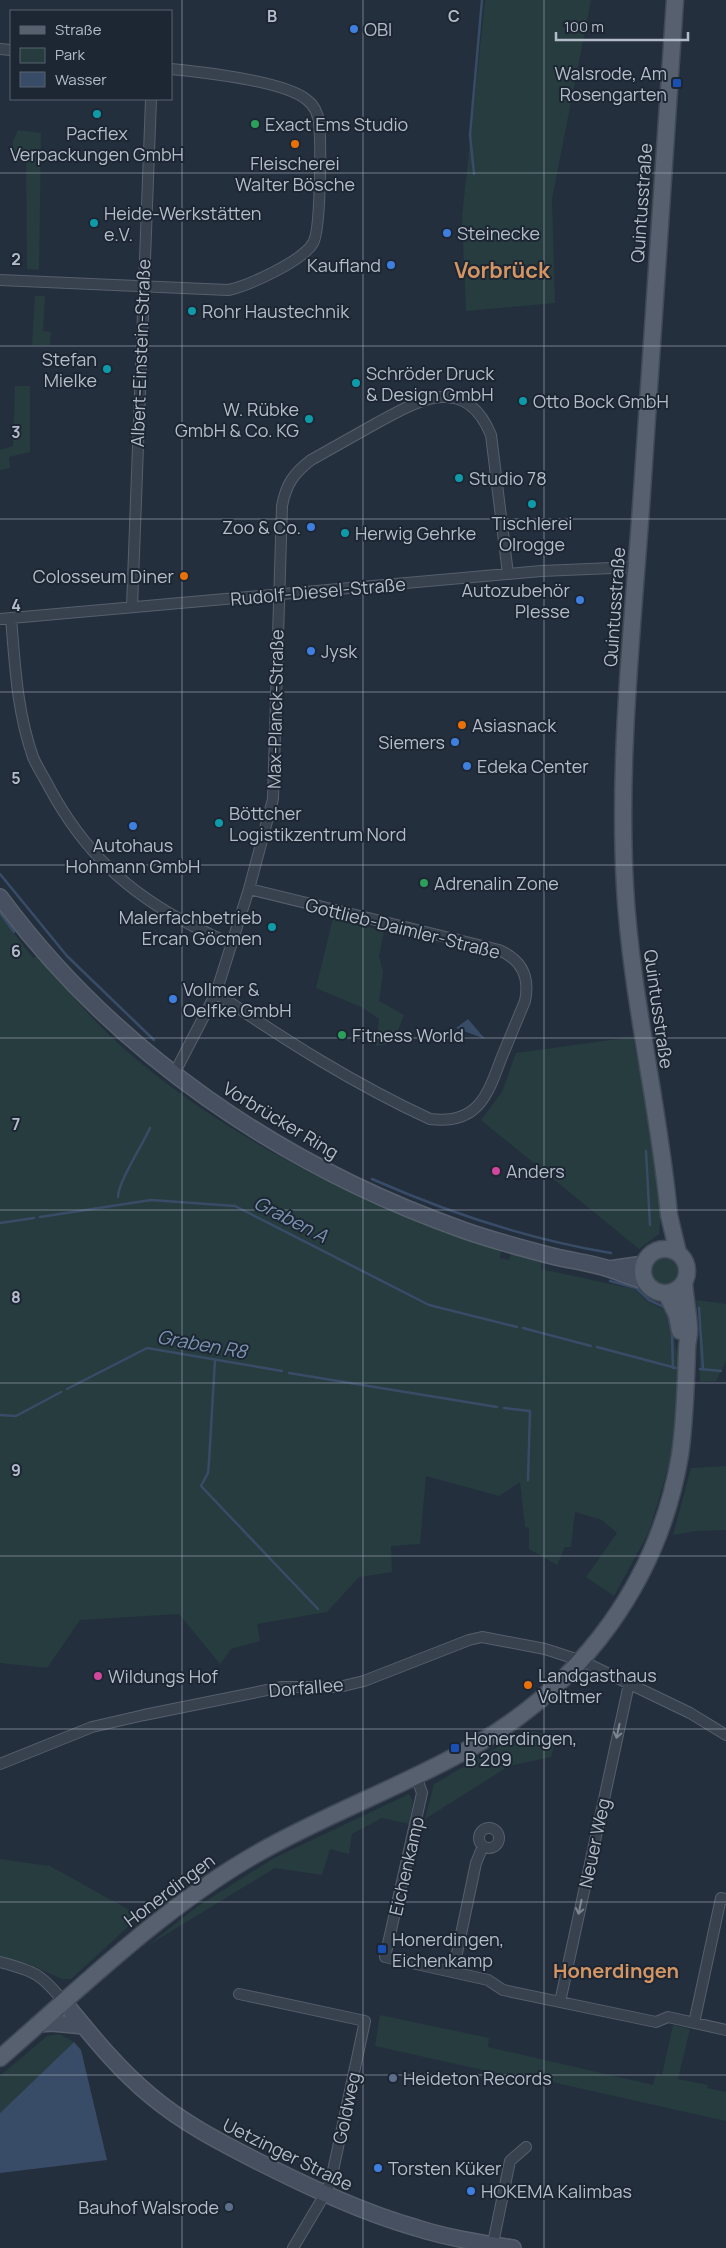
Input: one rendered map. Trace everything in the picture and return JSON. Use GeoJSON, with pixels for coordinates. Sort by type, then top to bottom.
{"type":"FeatureCollection","features":[{"type":"Feature","properties":{"kind":"main road","name":"Quintusstraße"},"geometry":{"type":"LineString","coordinates":[[675,0],[625,754],[625,888],[631,954],[669,1215],[678,1253]]}},
{"type":"Feature","properties":{"kind":"main road","name":"Vorbrücker Ring"},"geometry":{"type":"LineString","coordinates":[[0,897],[73,982],[126,1035],[174,1074],[284,1148],[429,1217],[498,1241],[608,1269],[645,1281]]}},
{"type":"Feature","properties":{"kind":"main road","name":"Quintusstraße"},"geometry":{"type":"LineString","coordinates":[[659,1250],[669,1215]]}},
{"type":"Feature","properties":{"kind":"main road"},"geometry":{"type":"LineString","coordinates":[[684,1282],[676,1290],[666,1294],[654,1290],[645,1281],[644,1264],[650,1255],[659,1250],[672,1250],[683,1258],[687,1270],[684,1282],[690,1330],[686,1346]]}},
{"type":"Feature","properties":{"kind":"main road","name":"Vorbrücker Ring"},"geometry":{"type":"LineString","coordinates":[[608,1269],[644,1264]]}},
{"type":"Feature","properties":{"kind":"main road"},"geometry":{"type":"LineString","coordinates":[[666,1294],[677,1315],[680,1332],[686,1346]]}},
{"type":"Feature","properties":{"kind":"main road","name":"Honerdingen"},"geometry":{"type":"LineString","coordinates":[[0,2058],[160,1920],[231,1869],[288,1837],[416,1776],[502,1729],[546,1696],[582,1661],[627,1601],[655,1543],[680,1454],[686,1394],[686,1346]]}},
{"type":"Feature","properties":{"kind":"main road","name":"Uetzinger Straße"},"geometry":{"type":"LineString","coordinates":[[64,2002],[143,2089],[172,2112],[221,2143],[325,2194],[419,2229],[493,2246],[513,2248]]}},
{"type":"Feature","properties":{"kind":"main road"},"geometry":{"type":"LineString","coordinates":[[38,2024],[52,2023],[84,2026]]}},
{"type":"Feature","properties":{"kind":"street"},"geometry":{"type":"LineString","coordinates":[[0,280],[228,290],[244,287],[304,253],[314,243],[317,230],[319,121],[315,109],[307,99],[273,86],[172,69]]}},
{"type":"Feature","properties":{"kind":"street","name":"Albert-Einstein-Straße"},"geometry":{"type":"LineString","coordinates":[[132,607],[142,286],[151,100]]}},
{"type":"Feature","properties":{"kind":"street","name":"Max-Planck-Straße"},"geometry":{"type":"LineString","coordinates":[[174,1074],[216,993],[249,889],[273,799],[282,506],[284,493],[296,472],[311,460],[414,402],[438,396],[456,399],[465,404],[486,422],[491,435],[508,574]]}},
{"type":"Feature","properties":{"kind":"street","name":"Rudolf-Diesel-Straße"},"geometry":{"type":"LineString","coordinates":[[5,619],[508,574],[636,567]]}},
{"type":"Feature","properties":{"kind":"street"},"geometry":{"type":"LineString","coordinates":[[5,619],[25,731],[33,758],[66,818],[90,850],[116,876],[176,917],[232,944]]}},
{"type":"Feature","properties":{"kind":"street","name":"Gottlieb-Daimler-Straße"},"geometry":{"type":"LineString","coordinates":[[216,993],[294,1046],[365,1088],[430,1119],[440,1120],[451,1120],[471,1112],[487,1095],[524,1001],[527,990],[522,968],[516,960],[499,950],[249,889]]}},
{"type":"Feature","properties":{"kind":"street","name":"Dorfallee"},"geometry":{"type":"LineString","coordinates":[[0,1764],[92,1727],[282,1687],[339,1687],[364,1681],[469,1640],[482,1638],[545,1649],[582,1661],[696,1716],[726,1735]]}},
{"type":"Feature","properties":{"kind":"street","name":"Neuer Weg"},"geometry":{"type":"LineString","coordinates":[[560,2002],[629,1684]]}},
{"type":"Feature","properties":{"kind":"street","name":"Eichenkamp"},"geometry":{"type":"LineString","coordinates":[[416,1776],[422,1793],[385,1957],[453,1972]]}},
{"type":"Feature","properties":{"kind":"street"},"geometry":{"type":"LineString","coordinates":[[483,1846],[476,1863],[453,1972],[488,1980],[503,1990],[656,2022],[668,2017],[726,2030]]}},
{"type":"Feature","properties":{"kind":"street"},"geometry":{"type":"LineString","coordinates":[[694,2023],[721,1898],[726,1899]]}},
{"type":"Feature","properties":{"kind":"street"},"geometry":{"type":"LineString","coordinates":[[0,1962],[28,1969],[39,1975],[64,2002]]}},
{"type":"Feature","properties":{"kind":"street","name":"Goldweg"},"geometry":{"type":"LineString","coordinates":[[239,1994],[365,2021],[331,2180],[325,2194],[293,2248]]}},
{"type":"Feature","properties":{"kind":"street"},"geometry":{"type":"LineString","coordinates":[[493,2246],[510,2161],[526,2147]]}},
{"type":"Feature","properties":{"kind":"green space"},"geometry":{"type":"Polygon","coordinates":[[[485,0],[591,0],[552,199],[555,303],[466,311],[462,217],[485,0]]]}},
{"type":"Feature","properties":{"kind":"green space"},"geometry":{"type":"Polygon","coordinates":[[[18,130],[41,133],[39,270],[27,269],[26,157],[13,153],[13,141],[18,130]]]}},
{"type":"Feature","properties":{"kind":"green space"},"geometry":{"type":"Polygon","coordinates":[[[35,296],[45,296],[43,331],[51,332],[50,345],[32,345],[35,296]]]}},
{"type":"Feature","properties":{"kind":"green space"},"geometry":{"type":"Polygon","coordinates":[[[15,386],[30,386],[30,452],[9,457],[10,468],[0,470],[0,450],[13,446],[15,386]]]}},
{"type":"Feature","properties":{"kind":"green space"},"geometry":{"type":"Polygon","coordinates":[[[0,915],[33,958],[38,955],[67,990],[120,1045],[160,1079],[251,1140],[350,1192],[451,1234],[501,1251],[500,1258],[509,1260],[511,1254],[542,1262],[541,1269],[634,1289],[647,1301],[666,1311],[671,1318],[678,1360],[676,1423],[671,1458],[649,1532],[614,1596],[586,1577],[617,1533],[602,1520],[575,1512],[571,1547],[565,1547],[557,1565],[529,1549],[529,1528],[525,1527],[520,1482],[499,1496],[426,1476],[420,1544],[391,1546],[392,1572],[359,1577],[327,1612],[257,1624],[260,1641],[231,1649],[220,1664],[179,1614],[80,1620],[47,1668],[0,1663],[0,915]]]}},
{"type":"Feature","properties":{"kind":"green space"},"geometry":{"type":"Polygon","coordinates":[[[333,918],[384,931],[379,956],[383,972],[379,1001],[404,1015],[393,1043],[376,1046],[379,1019],[363,1008],[316,988],[333,918]]]}},
{"type":"Feature","properties":{"kind":"green space"},"geometry":{"type":"Polygon","coordinates":[[[633,1037],[657,1161],[660,1211],[659,1234],[639,1249],[481,1120],[502,1092],[516,1053],[633,1037]]]}},
{"type":"Feature","properties":{"kind":"green space"},"geometry":{"type":"Polygon","coordinates":[[[665,1253],[677,1259],[683,1271],[677,1283],[665,1289],[653,1283],[647,1271],[653,1259],[665,1253]]]}},
{"type":"Feature","properties":{"kind":"green space"},"geometry":{"type":"Polygon","coordinates":[[[696,1300],[726,1304],[726,1361],[716,1381],[700,1382],[699,1321],[696,1300]]]}},
{"type":"Feature","properties":{"kind":"green space"},"geometry":{"type":"Polygon","coordinates":[[[726,1466],[726,1530],[696,1531],[673,1535],[691,1468],[726,1466]]]}},
{"type":"Feature","properties":{"kind":"green space"},"geometry":{"type":"Polygon","coordinates":[[[527,1730],[556,1737],[551,1757],[509,1766],[425,1819],[434,1784],[527,1730]]]}},
{"type":"Feature","properties":{"kind":"green space"},"geometry":{"type":"Polygon","coordinates":[[[409,1794],[413,1802],[409,1824],[382,1818],[352,1834],[349,1854],[330,1849],[322,1875],[275,1868],[147,1946],[198,1906],[274,1858],[409,1794]]]}},
{"type":"Feature","properties":{"kind":"green space"},"geometry":{"type":"Polygon","coordinates":[[[0,1859],[50,1866],[140,1916],[71,1979],[62,1979],[29,1964],[0,1960],[0,1859]]]}},
{"type":"Feature","properties":{"kind":"green space"},"geometry":{"type":"Polygon","coordinates":[[[380,2015],[489,2038],[488,2047],[653,2085],[656,2073],[662,2075],[673,2025],[690,2029],[678,2079],[708,2085],[707,2088],[726,2092],[726,2121],[534,2078],[523,2079],[375,2046],[380,2015]]]}},
{"type":"Feature","properties":{"kind":"green space"},"geometry":{"type":"Polygon","coordinates":[[[59,2034],[74,2042],[0,2113],[0,2076],[47,2036],[59,2034]]]}},
{"type":"Feature","properties":{"kind":"water"},"geometry":{"type":"Polygon","coordinates":[[[468,1019],[485,1039],[456,1028],[468,1019]]]}},
{"type":"Feature","properties":{"kind":"water"},"geometry":{"type":"Polygon","coordinates":[[[74,2042],[81,2050],[107,2160],[0,2173],[0,2113],[74,2042]]]}},
{"type":"Feature","properties":{"kind":"waterway"},"geometry":{"type":"LineString","coordinates":[[474,174],[470,135],[482,0]]}},
{"type":"Feature","properties":{"kind":"waterway"},"geometry":{"type":"LineString","coordinates":[[0,874],[67,956],[154,1040]]}},
{"type":"Feature","properties":{"kind":"waterway"},"geometry":{"type":"LineString","coordinates":[[0,913],[14,932]]}},
{"type":"Feature","properties":{"kind":"waterway"},"geometry":{"type":"LineString","coordinates":[[118,1197],[126,1173],[150,1128]]}},
{"type":"Feature","properties":{"kind":"waterway"},"geometry":{"type":"LineString","coordinates":[[646,1151],[650,1225]]}},
{"type":"Feature","properties":{"kind":"waterway"},"geometry":{"type":"LineString","coordinates":[[372,1179],[430,1203],[489,1224],[549,1240],[611,1253]]}},
{"type":"Feature","properties":{"kind":"waterway","name":"Graben A"},"geometry":{"type":"LineString","coordinates":[[40,1217],[151,1200],[235,1206],[429,1305],[517,1327]]}},
{"type":"Feature","properties":{"kind":"waterway","name":"Graben A"},"geometry":{"type":"LineString","coordinates":[[0,1223],[34,1218]]}},
{"type":"Feature","properties":{"kind":"waterway"},"geometry":{"type":"LineString","coordinates":[[610,1281],[636,1288],[649,1300],[664,1307],[668,1314],[672,1334],[673,1368]]}},
{"type":"Feature","properties":{"kind":"waterway"},"geometry":{"type":"LineString","coordinates":[[699,1308],[703,1369]]}},
{"type":"Feature","properties":{"kind":"waterway","name":"Graben A"},"geometry":{"type":"LineString","coordinates":[[523,1328],[591,1346]]}},
{"type":"Feature","properties":{"kind":"waterway","name":"Graben A"},"geometry":{"type":"LineString","coordinates":[[597,1347],[676,1368]]}},
{"type":"Feature","properties":{"kind":"waterway","name":"Graben R8"},"geometry":{"type":"LineString","coordinates":[[67,1389],[147,1348],[282,1371]]}},
{"type":"Feature","properties":{"kind":"waterway"},"geometry":{"type":"LineString","coordinates":[[215,1360],[208,1473],[201,1486],[318,1609]]}},
{"type":"Feature","properties":{"kind":"waterway","name":"Graben A"},"geometry":{"type":"LineString","coordinates":[[700,1369],[721,1371]]}},
{"type":"Feature","properties":{"kind":"waterway","name":"Graben R8"},"geometry":{"type":"LineString","coordinates":[[289,1373],[497,1407]]}},
{"type":"Feature","properties":{"kind":"waterway","name":"Graben R8"},"geometry":{"type":"LineString","coordinates":[[0,1415],[16,1416],[61,1392]]}},
{"type":"Feature","properties":{"kind":"waterway","name":"Graben R8"},"geometry":{"type":"LineString","coordinates":[[504,1408],[530,1411],[528,1480]]}},
{"type":"Feature","properties":{"kind":"place","name":"OBI"},"geometry":{"type":"Point","coordinates":[354,29]}},
{"type":"Feature","properties":{"kind":"place","name":"Walsrode, Am Rosengarten"},"geometry":{"type":"Point","coordinates":[677,83]}},
{"type":"Feature","properties":{"kind":"place","name":"Pacflex Verpackungen GmbH"},"geometry":{"type":"Point","coordinates":[97,114]}},
{"type":"Feature","properties":{"kind":"place","name":"Exact Ems Studio"},"geometry":{"type":"Point","coordinates":[255,124]}},
{"type":"Feature","properties":{"kind":"place","name":"Fleischerei Walter Bösche"},"geometry":{"type":"Point","coordinates":[295,144]}},
{"type":"Feature","properties":{"kind":"place","name":"Heide-Werkstätten e.V."},"geometry":{"type":"Point","coordinates":[94,223]}},
{"type":"Feature","properties":{"kind":"place","name":"Steinecke"},"geometry":{"type":"Point","coordinates":[447,233]}},
{"type":"Feature","properties":{"kind":"place","name":"Kaufland"},"geometry":{"type":"Point","coordinates":[391,265]}},
{"type":"Feature","properties":{"kind":"place","name":"Rohr Haustechnik"},"geometry":{"type":"Point","coordinates":[192,311]}},
{"type":"Feature","properties":{"kind":"place","name":"Stefan Mielke"},"geometry":{"type":"Point","coordinates":[107,369]}},
{"type":"Feature","properties":{"kind":"place","name":"Schröder Druck & Design GmbH"},"geometry":{"type":"Point","coordinates":[356,383]}},
{"type":"Feature","properties":{"kind":"place","name":"Otto Bock GmbH"},"geometry":{"type":"Point","coordinates":[523,401]}},
{"type":"Feature","properties":{"kind":"place","name":"W. Rübke GmbH & Co. KG"},"geometry":{"type":"Point","coordinates":[309,419]}},
{"type":"Feature","properties":{"kind":"place","name":"Studio 78"},"geometry":{"type":"Point","coordinates":[459,478]}},
{"type":"Feature","properties":{"kind":"place","name":"Tischlerei Olrogge"},"geometry":{"type":"Point","coordinates":[532,504]}},
{"type":"Feature","properties":{"kind":"place","name":"Zoo & Co."},"geometry":{"type":"Point","coordinates":[311,527]}},
{"type":"Feature","properties":{"kind":"place","name":"Herwig Gehrke"},"geometry":{"type":"Point","coordinates":[345,533]}},
{"type":"Feature","properties":{"kind":"place","name":"Colosseum Diner"},"geometry":{"type":"Point","coordinates":[184,576]}},
{"type":"Feature","properties":{"kind":"place","name":"Autozubehör Plesse"},"geometry":{"type":"Point","coordinates":[580,600]}},
{"type":"Feature","properties":{"kind":"place","name":"Jysk"},"geometry":{"type":"Point","coordinates":[311,651]}},
{"type":"Feature","properties":{"kind":"place","name":"Asiasnack"},"geometry":{"type":"Point","coordinates":[462,725]}},
{"type":"Feature","properties":{"kind":"place","name":"Siemers"},"geometry":{"type":"Point","coordinates":[455,742]}},
{"type":"Feature","properties":{"kind":"place","name":"Edeka Center"},"geometry":{"type":"Point","coordinates":[467,766]}},
{"type":"Feature","properties":{"kind":"place","name":"Böttcher Logistikzentrum Nord"},"geometry":{"type":"Point","coordinates":[219,823]}},
{"type":"Feature","properties":{"kind":"place","name":"Autohaus Hohmann GmbH"},"geometry":{"type":"Point","coordinates":[133,826]}},
{"type":"Feature","properties":{"kind":"place","name":"Adrenalin Zone"},"geometry":{"type":"Point","coordinates":[424,883]}},
{"type":"Feature","properties":{"kind":"place","name":"Malerfachbetrieb Ercan Göcmen"},"geometry":{"type":"Point","coordinates":[272,927]}},
{"type":"Feature","properties":{"kind":"place","name":"Vollmer & Oelfke GmbH"},"geometry":{"type":"Point","coordinates":[173,999]}},
{"type":"Feature","properties":{"kind":"place","name":"Fitness World"},"geometry":{"type":"Point","coordinates":[342,1035]}},
{"type":"Feature","properties":{"kind":"place","name":"Anders"},"geometry":{"type":"Point","coordinates":[496,1171]}},
{"type":"Feature","properties":{"kind":"place","name":"Wildungs Hof"},"geometry":{"type":"Point","coordinates":[98,1676]}},
{"type":"Feature","properties":{"kind":"place","name":"Landgasthaus Voltmer"},"geometry":{"type":"Point","coordinates":[528,1685]}},
{"type":"Feature","properties":{"kind":"place","name":"Honerdingen, B 209"},"geometry":{"type":"Point","coordinates":[455,1748]}},
{"type":"Feature","properties":{"kind":"place","name":"Honerdingen, Eichenkamp"},"geometry":{"type":"Point","coordinates":[382,1949]}},
{"type":"Feature","properties":{"kind":"place","name":"Heideton Records"},"geometry":{"type":"Point","coordinates":[393,2078]}},
{"type":"Feature","properties":{"kind":"place","name":"Torsten Küker"},"geometry":{"type":"Point","coordinates":[378,2168]}},
{"type":"Feature","properties":{"kind":"place","name":"HOKEMA Kalimbas"},"geometry":{"type":"Point","coordinates":[471,2191]}},
{"type":"Feature","properties":{"kind":"place","name":"Bauhof Walsrode"},"geometry":{"type":"Point","coordinates":[229,2207]}},
{"type":"Feature","properties":{"kind":"district","name":"Vorbrück"},"geometry":{"type":"Point","coordinates":[502,270]}},
{"type":"Feature","properties":{"kind":"district","name":"Honerdingen"},"geometry":{"type":"Point","coordinates":[616,1970]}}]}
